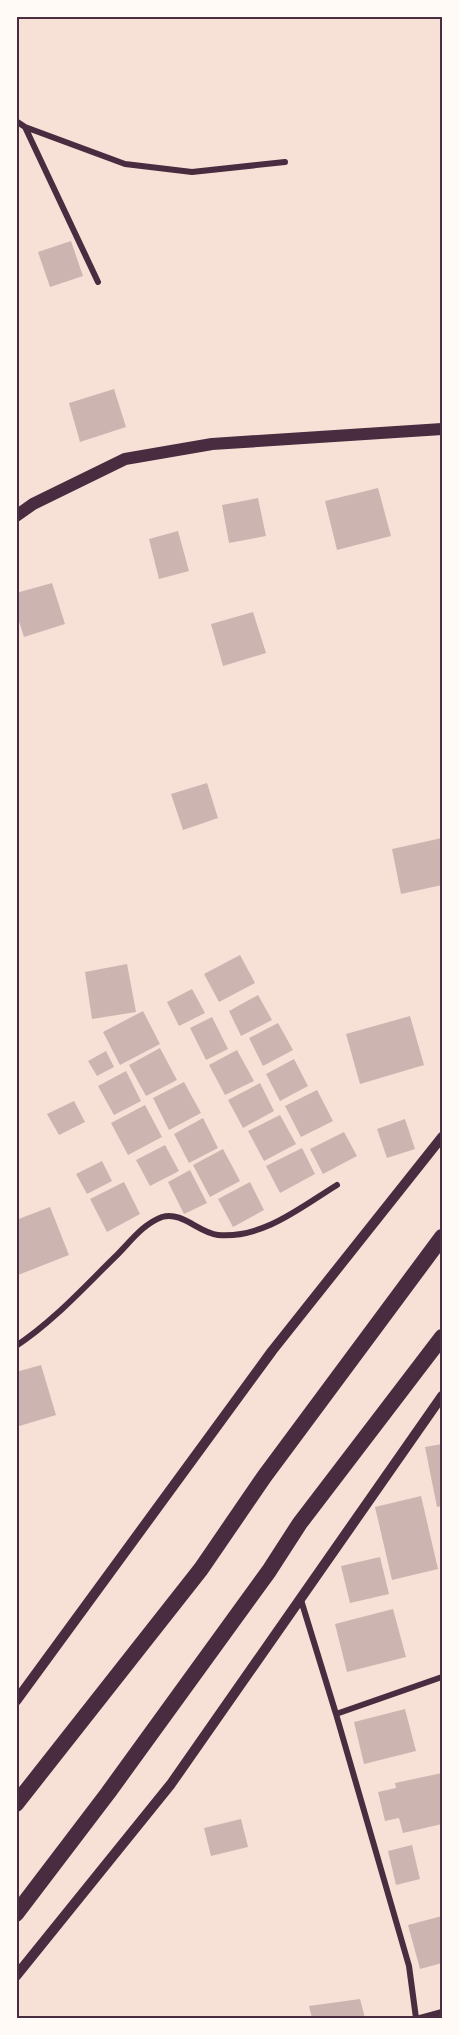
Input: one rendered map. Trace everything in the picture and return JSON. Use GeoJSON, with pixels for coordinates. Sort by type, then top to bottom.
{"type":"FeatureCollection","features":[{"type":"Feature","properties":{"kind":"highway"},"geometry":{"type":"LineString","coordinates":[[16,1804],[201,1569],[264,1477],[442,1237]]}},
{"type":"Feature","properties":{"kind":"highway"},"geometry":{"type":"LineString","coordinates":[[16,1914],[108,1793],[268,1571],[300,1522],[442,1337]]}},
{"type":"Feature","properties":{"kind":"main road"},"geometry":{"type":"LineString","coordinates":[[16,516],[33,504],[125,459],[212,444],[442,429]]}},
{"type":"Feature","properties":{"kind":"street"},"geometry":{"type":"LineString","coordinates":[[16,121],[25,127],[125,164],[192,172],[285,162]]}},
{"type":"Feature","properties":{"kind":"street"},"geometry":{"type":"LineString","coordinates":[[25,127],[98,282]]}},
{"type":"Feature","properties":{"kind":"street"},"geometry":{"type":"LineString","coordinates":[[16,1701],[272,1351],[442,1137]]}},
{"type":"Feature","properties":{"kind":"street"},"geometry":{"type":"LineString","coordinates":[[16,1346],[42,1329],[139,1231],[164,1216],[180,1218],[216,1235],[252,1233],[279,1221],[337,1185]]}},
{"type":"Feature","properties":{"kind":"street"},"geometry":{"type":"LineString","coordinates":[[16,1976],[171,1784],[442,1396]]}},
{"type":"Feature","properties":{"kind":"street"},"geometry":{"type":"LineString","coordinates":[[300,1599],[410,1966],[418,2019],[442,2012]]}},
{"type":"Feature","properties":{"kind":"street"},"geometry":{"type":"LineString","coordinates":[[336,1714],[442,1677]]}},
{"type":"Feature","properties":{"kind":"building"},"geometry":{"type":"Polygon","coordinates":[[[71,241],[83,276],[50,287],[38,252],[71,241]]]}},
{"type":"Feature","properties":{"kind":"building"},"geometry":{"type":"Polygon","coordinates":[[[114,389],[126,427],[80,442],[69,403],[114,389]]]}},
{"type":"Feature","properties":{"kind":"building"},"geometry":{"type":"Polygon","coordinates":[[[378,488],[391,536],[337,550],[325,501],[378,488]]]}},
{"type":"Feature","properties":{"kind":"building"},"geometry":{"type":"Polygon","coordinates":[[[258,498],[266,536],[229,543],[222,505],[258,498]]]}},
{"type":"Feature","properties":{"kind":"building"},"geometry":{"type":"Polygon","coordinates":[[[178,531],[189,571],[159,579],[149,539],[178,531]]]}},
{"type":"Feature","properties":{"kind":"building"},"geometry":{"type":"Polygon","coordinates":[[[52,583],[65,624],[24,637],[16,612],[16,593],[52,583]]]}},
{"type":"Feature","properties":{"kind":"building"},"geometry":{"type":"Polygon","coordinates":[[[253,612],[266,653],[223,666],[211,624],[253,612]]]}},
{"type":"Feature","properties":{"kind":"building"},"geometry":{"type":"Polygon","coordinates":[[[207,783],[218,818],[183,830],[171,794],[207,783]]]}},
{"type":"Feature","properties":{"kind":"building"},"geometry":{"type":"Polygon","coordinates":[[[442,838],[442,885],[401,894],[392,849],[442,838]]]}},
{"type":"Feature","properties":{"kind":"building"},"geometry":{"type":"Polygon","coordinates":[[[240,955],[255,983],[219,1002],[204,974],[240,955]]]}},
{"type":"Feature","properties":{"kind":"building"},"geometry":{"type":"Polygon","coordinates":[[[127,964],[136,1012],[92,1019],[85,972],[127,964]]]}},
{"type":"Feature","properties":{"kind":"building"},"geometry":{"type":"Polygon","coordinates":[[[192,989],[205,1013],[179,1026],[167,1002],[192,989]]]}},
{"type":"Feature","properties":{"kind":"building"},"geometry":{"type":"Polygon","coordinates":[[[258,995],[272,1020],[241,1036],[229,1011],[258,995]]]}},
{"type":"Feature","properties":{"kind":"building"},"geometry":{"type":"Polygon","coordinates":[[[143,1011],[160,1044],[120,1065],[103,1032],[143,1011]]]}},
{"type":"Feature","properties":{"kind":"building"},"geometry":{"type":"Polygon","coordinates":[[[410,1016],[424,1065],[360,1084],[346,1034],[410,1016]]]}},
{"type":"Feature","properties":{"kind":"building"},"geometry":{"type":"Polygon","coordinates":[[[212,1017],[228,1049],[206,1060],[190,1028],[212,1017]]]}},
{"type":"Feature","properties":{"kind":"building"},"geometry":{"type":"Polygon","coordinates":[[[278,1023],[293,1050],[263,1066],[249,1038],[278,1023]]]}},
{"type":"Feature","properties":{"kind":"building"},"geometry":{"type":"Polygon","coordinates":[[[160,1048],[177,1080],[146,1096],[129,1065],[160,1048]]]}},
{"type":"Feature","properties":{"kind":"building"},"geometry":{"type":"Polygon","coordinates":[[[237,1050],[254,1081],[225,1095],[209,1065],[237,1050]]]}},
{"type":"Feature","properties":{"kind":"building"},"geometry":{"type":"Polygon","coordinates":[[[106,1051],[114,1067],[97,1076],[88,1061],[106,1051]]]}},
{"type":"Feature","properties":{"kind":"building"},"geometry":{"type":"Polygon","coordinates":[[[294,1059],[308,1086],[280,1101],[266,1074],[294,1059]]]}},
{"type":"Feature","properties":{"kind":"building"},"geometry":{"type":"Polygon","coordinates":[[[126,1071],[141,1101],[114,1115],[98,1086],[126,1071]]]}},
{"type":"Feature","properties":{"kind":"building"},"geometry":{"type":"Polygon","coordinates":[[[184,1082],[201,1113],[169,1130],[153,1098],[184,1082]]]}},
{"type":"Feature","properties":{"kind":"building"},"geometry":{"type":"Polygon","coordinates":[[[260,1083],[274,1111],[243,1128],[228,1100],[260,1083]]]}},
{"type":"Feature","properties":{"kind":"building"},"geometry":{"type":"Polygon","coordinates":[[[317,1090],[333,1121],[301,1137],[285,1106],[317,1090]]]}},
{"type":"Feature","properties":{"kind":"building"},"geometry":{"type":"Polygon","coordinates":[[[74,1101],[85,1122],[59,1135],[47,1114],[74,1101]]]}},
{"type":"Feature","properties":{"kind":"building"},"geometry":{"type":"Polygon","coordinates":[[[145,1105],[162,1137],[128,1155],[111,1123],[145,1105]]]}},
{"type":"Feature","properties":{"kind":"building"},"geometry":{"type":"Polygon","coordinates":[[[280,1115],[296,1144],[264,1161],[248,1131],[280,1115]]]}},
{"type":"Feature","properties":{"kind":"building"},"geometry":{"type":"Polygon","coordinates":[[[203,1118],[218,1148],[189,1163],[174,1134],[203,1118]]]}},
{"type":"Feature","properties":{"kind":"building"},"geometry":{"type":"Polygon","coordinates":[[[405,1119],[415,1149],[387,1158],[377,1129],[405,1119]]]}},
{"type":"Feature","properties":{"kind":"building"},"geometry":{"type":"Polygon","coordinates":[[[344,1132],[357,1156],[323,1174],[310,1149],[344,1132]]]}},
{"type":"Feature","properties":{"kind":"building"},"geometry":{"type":"Polygon","coordinates":[[[165,1145],[179,1171],[150,1186],[136,1160],[165,1145]]]}},
{"type":"Feature","properties":{"kind":"building"},"geometry":{"type":"Polygon","coordinates":[[[302,1148],[315,1174],[280,1193],[266,1166],[302,1148]]]}},
{"type":"Feature","properties":{"kind":"building"},"geometry":{"type":"Polygon","coordinates":[[[223,1149],[240,1181],[210,1197],[193,1165],[223,1149]]]}},
{"type":"Feature","properties":{"kind":"building"},"geometry":{"type":"Polygon","coordinates":[[[102,1161],[112,1181],[87,1194],[76,1174],[102,1161]]]}},
{"type":"Feature","properties":{"kind":"building"},"geometry":{"type":"Polygon","coordinates":[[[190,1170],[207,1203],[184,1214],[168,1182],[190,1170]]]}},
{"type":"Feature","properties":{"kind":"building"},"geometry":{"type":"Polygon","coordinates":[[[124,1182],[140,1214],[107,1232],[90,1199],[124,1182]]]}},
{"type":"Feature","properties":{"kind":"building"},"geometry":{"type":"Polygon","coordinates":[[[250,1182],[264,1210],[233,1227],[218,1199],[250,1182]]]}},
{"type":"Feature","properties":{"kind":"building"},"geometry":{"type":"Polygon","coordinates":[[[50,1207],[69,1255],[18,1275],[16,1220],[50,1207]]]}},
{"type":"Feature","properties":{"kind":"building"},"geometry":{"type":"Polygon","coordinates":[[[41,1365],[56,1415],[16,1427],[16,1372],[41,1365]]]}},
{"type":"Feature","properties":{"kind":"building"},"geometry":{"type":"Polygon","coordinates":[[[442,1444],[442,1506],[437,1507],[425,1447],[442,1444]]]}},
{"type":"Feature","properties":{"kind":"building"},"geometry":{"type":"Polygon","coordinates":[[[421,1496],[438,1569],[392,1580],[375,1507],[421,1496]]]}},
{"type":"Feature","properties":{"kind":"building"},"geometry":{"type":"Polygon","coordinates":[[[380,1557],[389,1594],[350,1603],[341,1566],[380,1557]]]}},
{"type":"Feature","properties":{"kind":"building"},"geometry":{"type":"Polygon","coordinates":[[[393,1609],[406,1657],[347,1672],[335,1624],[393,1609]]]}},
{"type":"Feature","properties":{"kind":"building"},"geometry":{"type":"Polygon","coordinates":[[[405,1709],[416,1751],[364,1764],[354,1722],[405,1709]]]}},
{"type":"Feature","properties":{"kind":"building"},"geometry":{"type":"Polygon","coordinates":[[[442,1773],[442,1824],[403,1833],[399,1818],[385,1821],[378,1792],[396,1788],[395,1783],[442,1773]]]}},
{"type":"Feature","properties":{"kind":"building"},"geometry":{"type":"Polygon","coordinates":[[[241,1819],[248,1847],[211,1856],[204,1828],[241,1819]]]}},
{"type":"Feature","properties":{"kind":"building"},"geometry":{"type":"Polygon","coordinates":[[[412,1845],[420,1879],[396,1885],[388,1851],[412,1845]]]}},
{"type":"Feature","properties":{"kind":"building"},"geometry":{"type":"Polygon","coordinates":[[[442,1916],[442,1963],[420,1969],[408,1925],[442,1916]]]}},
{"type":"Feature","properties":{"kind":"building"},"geometry":{"type":"Polygon","coordinates":[[[360,1999],[365,2018],[312,2018],[309,2006],[360,1999]]]}}]}
